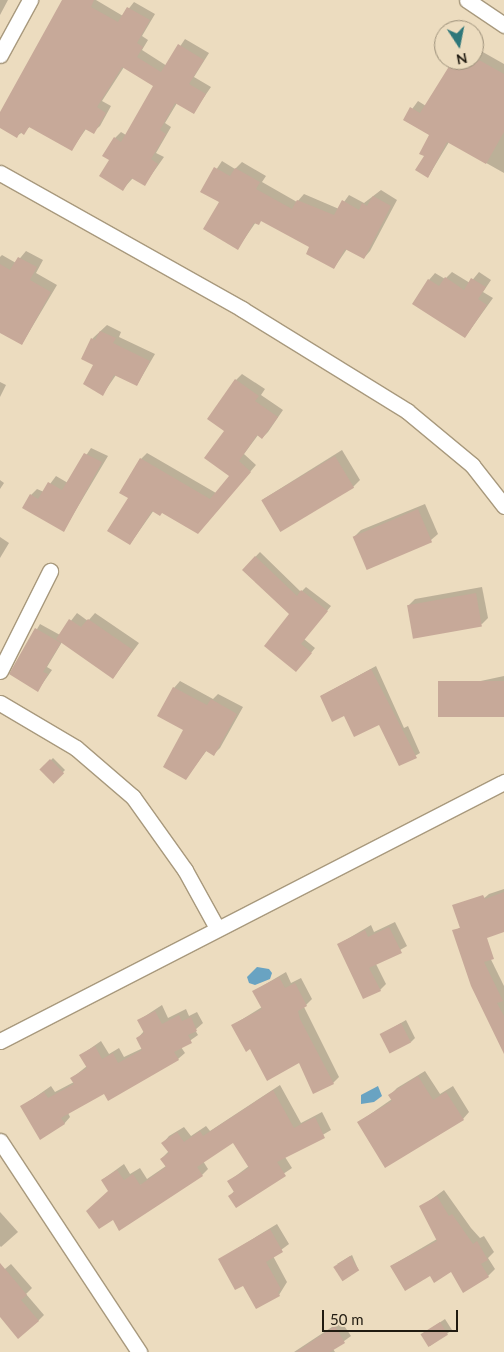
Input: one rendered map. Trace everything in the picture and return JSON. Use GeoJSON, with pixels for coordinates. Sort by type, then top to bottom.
{"type":"FeatureCollection","features":[{"type":"Feature","properties":{"kind":"street"},"geometry":{"type":"LineString","coordinates":[[0,55],[30,0]]}},
{"type":"Feature","properties":{"kind":"street"},"geometry":{"type":"LineString","coordinates":[[467,0],[504,25]]}},
{"type":"Feature","properties":{"kind":"street"},"geometry":{"type":"LineString","coordinates":[[0,173],[242,310],[407,411],[472,465],[504,506]]}},
{"type":"Feature","properties":{"kind":"street"},"geometry":{"type":"LineString","coordinates":[[0,670],[50,571]]}},
{"type":"Feature","properties":{"kind":"street"},"geometry":{"type":"LineString","coordinates":[[0,703],[76,748],[133,797],[185,870],[217,928]]}},
{"type":"Feature","properties":{"kind":"street"},"geometry":{"type":"LineString","coordinates":[[0,1041],[504,782]]}},
{"type":"Feature","properties":{"kind":"street"},"geometry":{"type":"LineString","coordinates":[[0,1141],[139,1352]]}},
{"type":"Feature","properties":{"kind":"water"},"geometry":{"type":"Polygon","coordinates":[[[257,967],[269,969],[272,973],[270,979],[255,985],[249,983],[247,977],[257,967]]]}},
{"type":"Feature","properties":{"kind":"water"},"geometry":{"type":"Polygon","coordinates":[[[378,1086],[382,1096],[374,1102],[361,1104],[361,1095],[378,1086]]]}},
{"type":"Feature","properties":{"kind":"building"},"geometry":{"type":"Polygon","coordinates":[[[62,0],[94,0],[91,7],[118,22],[127,7],[150,20],[137,43],[143,47],[137,57],[161,72],[178,44],[204,60],[189,84],[206,94],[194,114],[175,103],[160,130],[166,134],[151,159],[158,164],[145,186],[131,178],[123,191],[99,176],[109,160],[102,156],[114,137],[121,142],[153,86],[122,67],[97,107],[106,113],[94,134],[85,129],[72,151],[29,127],[24,135],[20,132],[17,138],[0,128],[0,112],[62,0]]]}},
{"type":"Feature","properties":{"kind":"building"},"geometry":{"type":"Polygon","coordinates":[[[484,63],[504,74],[504,132],[486,164],[447,142],[428,178],[415,170],[424,156],[419,154],[429,135],[403,120],[410,107],[420,113],[447,70],[484,70],[484,63]]]}},
{"type":"Feature","properties":{"kind":"building"},"geometry":{"type":"Polygon","coordinates":[[[214,167],[230,176],[235,168],[260,182],[256,189],[292,209],[297,200],[334,215],[342,200],[359,210],[362,203],[367,206],[373,196],[391,206],[364,259],[345,249],[334,269],[306,254],[309,247],[261,221],[259,225],[254,223],[238,250],[203,229],[219,202],[200,192],[214,167]]]}},
{"type":"Feature","properties":{"kind":"building"},"geometry":{"type":"Polygon","coordinates":[[[18,257],[37,267],[30,280],[51,292],[22,345],[0,333],[0,264],[10,270],[18,257]]]}},
{"type":"Feature","properties":{"kind":"building"},"geometry":{"type":"Polygon","coordinates":[[[445,277],[464,290],[471,278],[486,287],[478,299],[487,305],[465,338],[412,304],[428,279],[439,286],[445,277]]]}},
{"type":"Feature","properties":{"kind":"building"},"geometry":{"type":"Polygon","coordinates":[[[100,331],[116,338],[113,343],[150,361],[137,386],[114,375],[103,396],[83,384],[93,365],[81,359],[91,338],[95,340],[100,331]]]}},
{"type":"Feature","properties":{"kind":"building"},"geometry":{"type":"Polygon","coordinates":[[[235,379],[259,396],[255,401],[278,417],[262,439],[257,435],[239,461],[251,472],[198,534],[162,513],[160,516],[152,511],[130,545],[107,531],[128,498],[119,493],[140,458],[210,499],[229,476],[204,458],[224,431],[207,419],[235,379]]]}},
{"type":"Feature","properties":{"kind":"building"},"geometry":{"type":"Polygon","coordinates":[[[84,453],[102,462],[64,532],[22,508],[30,494],[38,499],[48,482],[62,490],[84,453]]]}},
{"type":"Feature","properties":{"kind":"building"},"geometry":{"type":"Polygon","coordinates":[[[335,456],[354,488],[280,532],[261,500],[335,456]]]}},
{"type":"Feature","properties":{"kind":"building"},"geometry":{"type":"Polygon","coordinates":[[[418,509],[432,542],[367,570],[353,537],[418,509]]]}},
{"type":"Feature","properties":{"kind":"building"},"geometry":{"type":"Polygon","coordinates":[[[255,556],[297,596],[301,590],[328,611],[301,644],[312,653],[296,672],[264,646],[289,614],[242,570],[255,556]]]}},
{"type":"Feature","properties":{"kind":"building"},"geometry":{"type":"Polygon","coordinates":[[[476,593],[482,626],[413,639],[407,605],[476,593]]]}},
{"type":"Feature","properties":{"kind":"building"},"geometry":{"type":"Polygon","coordinates":[[[69,619],[81,627],[88,619],[133,650],[113,679],[56,639],[69,619]]]}},
{"type":"Feature","properties":{"kind":"building"},"geometry":{"type":"Polygon","coordinates":[[[35,628],[61,643],[43,672],[48,674],[38,692],[9,674],[35,628]]]}},
{"type":"Feature","properties":{"kind":"building"},"geometry":{"type":"Polygon","coordinates":[[[371,669],[417,758],[399,766],[379,725],[354,737],[344,716],[332,722],[320,696],[371,669]]]}},
{"type":"Feature","properties":{"kind":"building"},"geometry":{"type":"Polygon","coordinates":[[[438,681],[504,681],[504,717],[438,717],[438,681]]]}},
{"type":"Feature","properties":{"kind":"building"},"geometry":{"type":"Polygon","coordinates":[[[173,687],[207,705],[211,699],[237,714],[214,756],[206,751],[186,780],[163,767],[183,730],[157,716],[173,687]]]}},
{"type":"Feature","properties":{"kind":"building"},"geometry":{"type":"Polygon","coordinates":[[[50,759],[64,773],[54,784],[39,770],[50,759]]]}},
{"type":"Feature","properties":{"kind":"building"},"geometry":{"type":"Polygon","coordinates":[[[504,892],[504,932],[487,938],[494,959],[484,962],[503,1001],[497,1003],[504,1016],[504,1054],[471,986],[452,930],[460,928],[452,905],[483,895],[485,899],[504,892]]]}},
{"type":"Feature","properties":{"kind":"building"},"geometry":{"type":"Polygon","coordinates":[[[389,927],[402,953],[369,968],[381,991],[363,999],[337,944],[365,930],[368,937],[389,927]]]}},
{"type":"Feature","properties":{"kind":"building"},"geometry":{"type":"Polygon","coordinates":[[[279,977],[285,988],[295,983],[307,1006],[298,1011],[300,1019],[334,1084],[313,1094],[299,1063],[267,1081],[250,1049],[246,1052],[231,1025],[262,1009],[252,991],[279,977]]]}},
{"type":"Feature","properties":{"kind":"building"},"geometry":{"type":"Polygon","coordinates":[[[155,1011],[162,1024],[179,1015],[182,1021],[191,1017],[197,1031],[188,1035],[192,1043],[174,1052],[179,1060],[108,1101],[104,1094],[61,1118],[65,1124],[40,1140],[20,1106],[44,1092],[48,1098],[74,1084],[70,1078],[87,1068],[79,1055],[95,1046],[102,1059],[113,1053],[118,1063],[142,1050],[136,1038],[144,1033],[137,1020],[155,1011]]]}},
{"type":"Feature","properties":{"kind":"building"},"geometry":{"type":"Polygon","coordinates":[[[401,1023],[411,1043],[390,1053],[380,1034],[401,1023]]]}},
{"type":"Feature","properties":{"kind":"building"},"geometry":{"type":"Polygon","coordinates":[[[418,1076],[433,1100],[446,1092],[464,1120],[385,1168],[357,1122],[392,1101],[388,1095],[418,1076]]]}},
{"type":"Feature","properties":{"kind":"building"},"geometry":{"type":"Polygon","coordinates":[[[273,1090],[294,1128],[315,1117],[325,1138],[277,1162],[286,1176],[236,1208],[228,1196],[234,1192],[227,1181],[249,1168],[233,1143],[197,1167],[203,1176],[119,1231],[113,1220],[99,1229],[86,1211],[108,1191],[101,1180],[117,1170],[124,1180],[133,1174],[140,1185],[166,1167],[160,1159],[169,1153],[161,1143],[177,1132],[184,1142],[200,1131],[203,1136],[273,1090]]]}},
{"type":"Feature","properties":{"kind":"building"},"geometry":{"type":"Polygon","coordinates":[[[437,1196],[449,1216],[452,1214],[473,1244],[477,1241],[488,1260],[481,1264],[489,1277],[463,1293],[451,1272],[434,1283],[430,1276],[405,1291],[390,1266],[437,1241],[419,1206],[437,1196]]]}},
{"type":"Feature","properties":{"kind":"building"},"geometry":{"type":"Polygon","coordinates":[[[270,1229],[283,1252],[266,1262],[281,1289],[278,1292],[280,1296],[256,1309],[243,1286],[235,1290],[218,1259],[270,1229]]]}},
{"type":"Feature","properties":{"kind":"building"},"geometry":{"type":"Polygon","coordinates":[[[350,1256],[359,1270],[342,1281],[333,1267],[350,1256]]]}},
{"type":"Feature","properties":{"kind":"building"},"geometry":{"type":"Polygon","coordinates":[[[0,1263],[27,1295],[21,1300],[39,1321],[18,1339],[0,1317],[0,1263]]]}},
{"type":"Feature","properties":{"kind":"building"},"geometry":{"type":"Polygon","coordinates":[[[440,1322],[448,1335],[428,1347],[420,1334],[440,1322]]]}},
{"type":"Feature","properties":{"kind":"building"},"geometry":{"type":"Polygon","coordinates":[[[335,1326],[345,1343],[330,1352],[296,1352],[335,1326]]]}}]}
